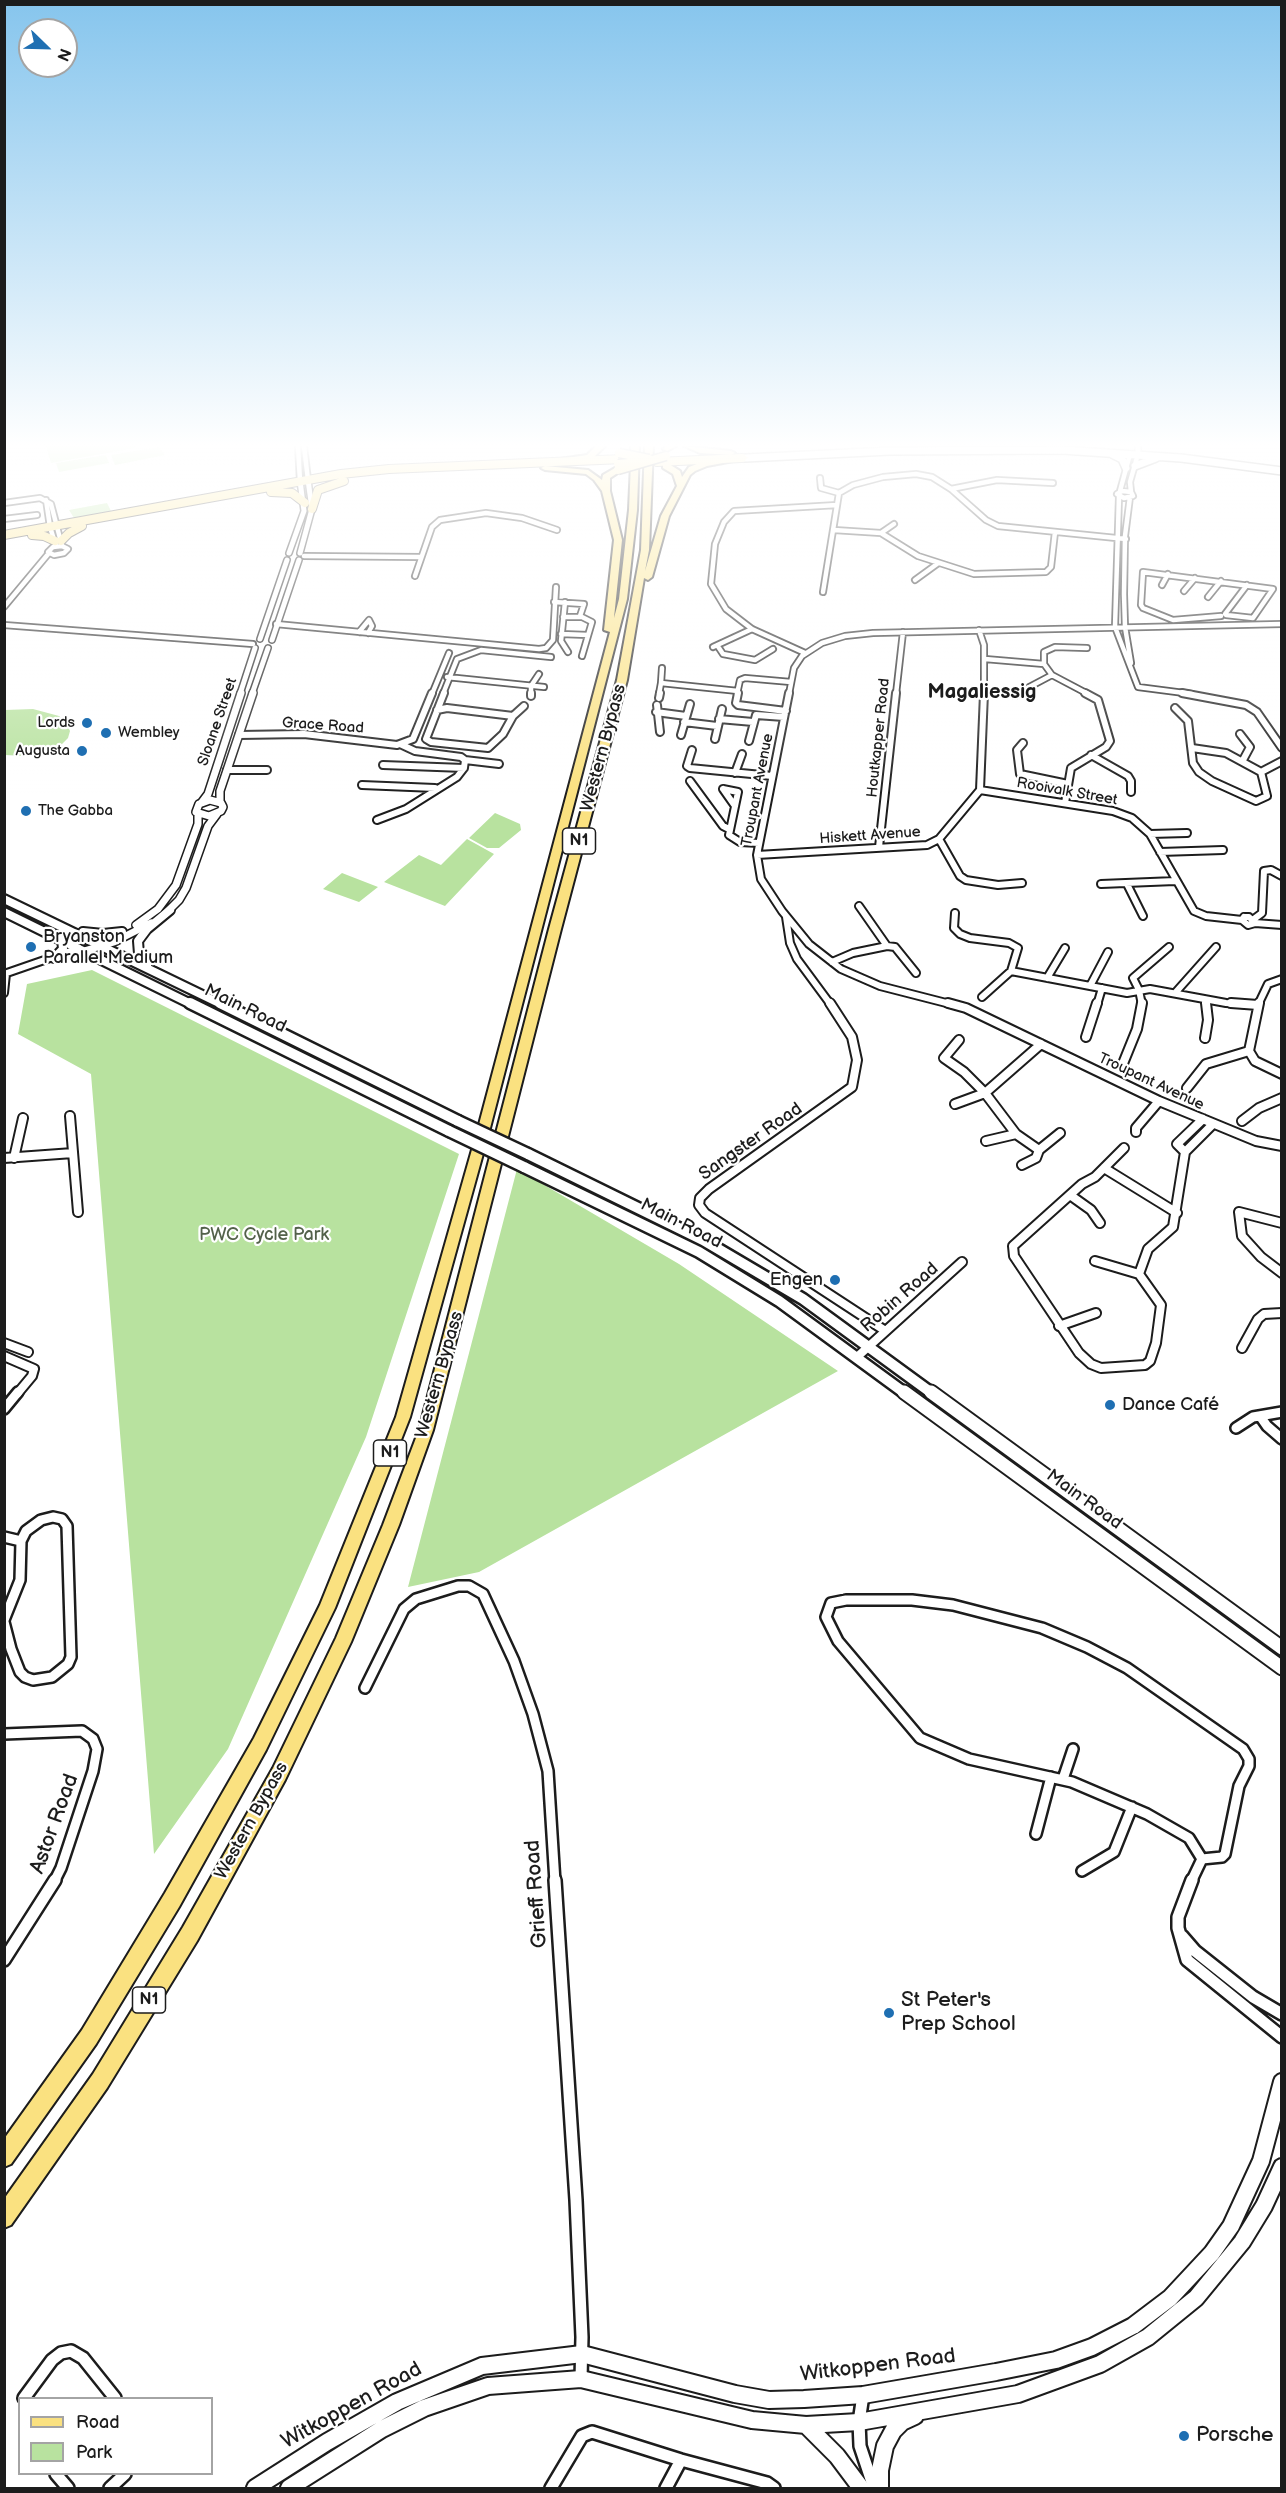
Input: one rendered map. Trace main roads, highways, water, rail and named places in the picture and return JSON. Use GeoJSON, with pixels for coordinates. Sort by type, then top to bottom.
{"type":"FeatureCollection","features":[{"type":"Feature","properties":{"kind":"highway"},"geometry":{"type":"LineString","coordinates":[[602,677],[615,562]]}},
{"type":"Feature","properties":{"kind":"highway","name":"Western Bypass"},"geometry":{"type":"LineString","coordinates":[[4,2157],[89,2037],[172,1900],[260,1744],[327,1608],[384,1469],[423,1352],[483,1132],[623,599],[627,562]]}},
{"type":"Feature","properties":{"kind":"highway","name":"Western Bypass"},"geometry":{"type":"LineString","coordinates":[[4,2218],[100,2081],[190,1934],[274,1784],[343,1642],[391,1525],[426,1430],[444,1366],[555,929],[622,680],[643,562]]}},
{"type":"Feature","properties":{"kind":"highway"},"geometry":{"type":"LineString","coordinates":[[622,680],[653,562]]}},
{"type":"Feature","properties":{"kind":"main road","name":"Main Road"},"geometry":{"type":"LineString","coordinates":[[4,899],[74,931],[744,1262],[803,1299],[1281,1648]]}},
{"type":"Feature","properties":{"kind":"main road"},"geometry":{"type":"LineString","coordinates":[[149,968],[139,954],[138,941],[147,929],[170,910]]}},
{"type":"Feature","properties":{"kind":"main road","name":"Main Road"},"geometry":{"type":"LineString","coordinates":[[4,912],[699,1252],[779,1301],[1281,1668]]}},
{"type":"Feature","properties":{"kind":"main road"},"geometry":{"type":"LineString","coordinates":[[74,931],[103,934],[122,932]]}},
{"type":"Feature","properties":{"kind":"main road"},"geometry":{"type":"LineString","coordinates":[[54,958],[63,949],[62,939]]}},
{"type":"Feature","properties":{"kind":"main road","name":"Witkoppen Road"},"geometry":{"type":"LineString","coordinates":[[255,2488],[327,2442],[387,2408],[482,2366],[582,2354],[735,2394],[769,2400],[863,2395],[1056,2360],[1092,2347],[1133,2326],[1170,2298],[1212,2253],[1231,2226],[1261,2161],[1281,2082]]}},
{"type":"Feature","properties":{"kind":"main road","name":"Witkoppen Road"},"geometry":{"type":"LineString","coordinates":[[289,2488],[382,2430],[424,2408],[488,2386],[581,2379],[752,2420],[806,2425],[859,2422],[1018,2394],[1100,2364],[1148,2337],[1196,2298],[1232,2256],[1264,2206],[1280,2172]]}},
{"type":"Feature","properties":{"kind":"main road"},"geometry":{"type":"LineString","coordinates":[[880,2488],[881,2462],[892,2432],[902,2422],[935,2409]]}},
{"type":"Feature","properties":{"kind":"main road"},"geometry":{"type":"LineString","coordinates":[[806,2425],[837,2456],[861,2488]]}},
{"type":"Feature","properties":{"kind":"place","name":"Lords"},"geometry":{"type":"Point","coordinates":[87,723]}},
{"type":"Feature","properties":{"kind":"place","name":"Wembley"},"geometry":{"type":"Point","coordinates":[106,733]}},
{"type":"Feature","properties":{"kind":"place","name":"Augusta"},"geometry":{"type":"Point","coordinates":[82,751]}},
{"type":"Feature","properties":{"kind":"place","name":"The Gabba"},"geometry":{"type":"Point","coordinates":[26,811]}},
{"type":"Feature","properties":{"kind":"place","name":"Bryanston Parallel Medium"},"geometry":{"type":"Point","coordinates":[31,947]}},
{"type":"Feature","properties":{"kind":"place","name":"Engen"},"geometry":{"type":"Point","coordinates":[835,1280]}},
{"type":"Feature","properties":{"kind":"place","name":"Dance Café"},"geometry":{"type":"Point","coordinates":[1110,1405]}},
{"type":"Feature","properties":{"kind":"place","name":"St Peter's Prep School"},"geometry":{"type":"Point","coordinates":[889,2013]}},
{"type":"Feature","properties":{"kind":"place","name":"Porsche"},"geometry":{"type":"Point","coordinates":[1184,2436]}},
{"type":"Feature","properties":{"kind":"district","name":"Magaliessig"},"geometry":{"type":"Point","coordinates":[982,693]}},
{"type":"Feature","properties":{"kind":"park label","name":"PWC Cycle Park"},"geometry":{"type":"Point","coordinates":[264,1235]}}]}
